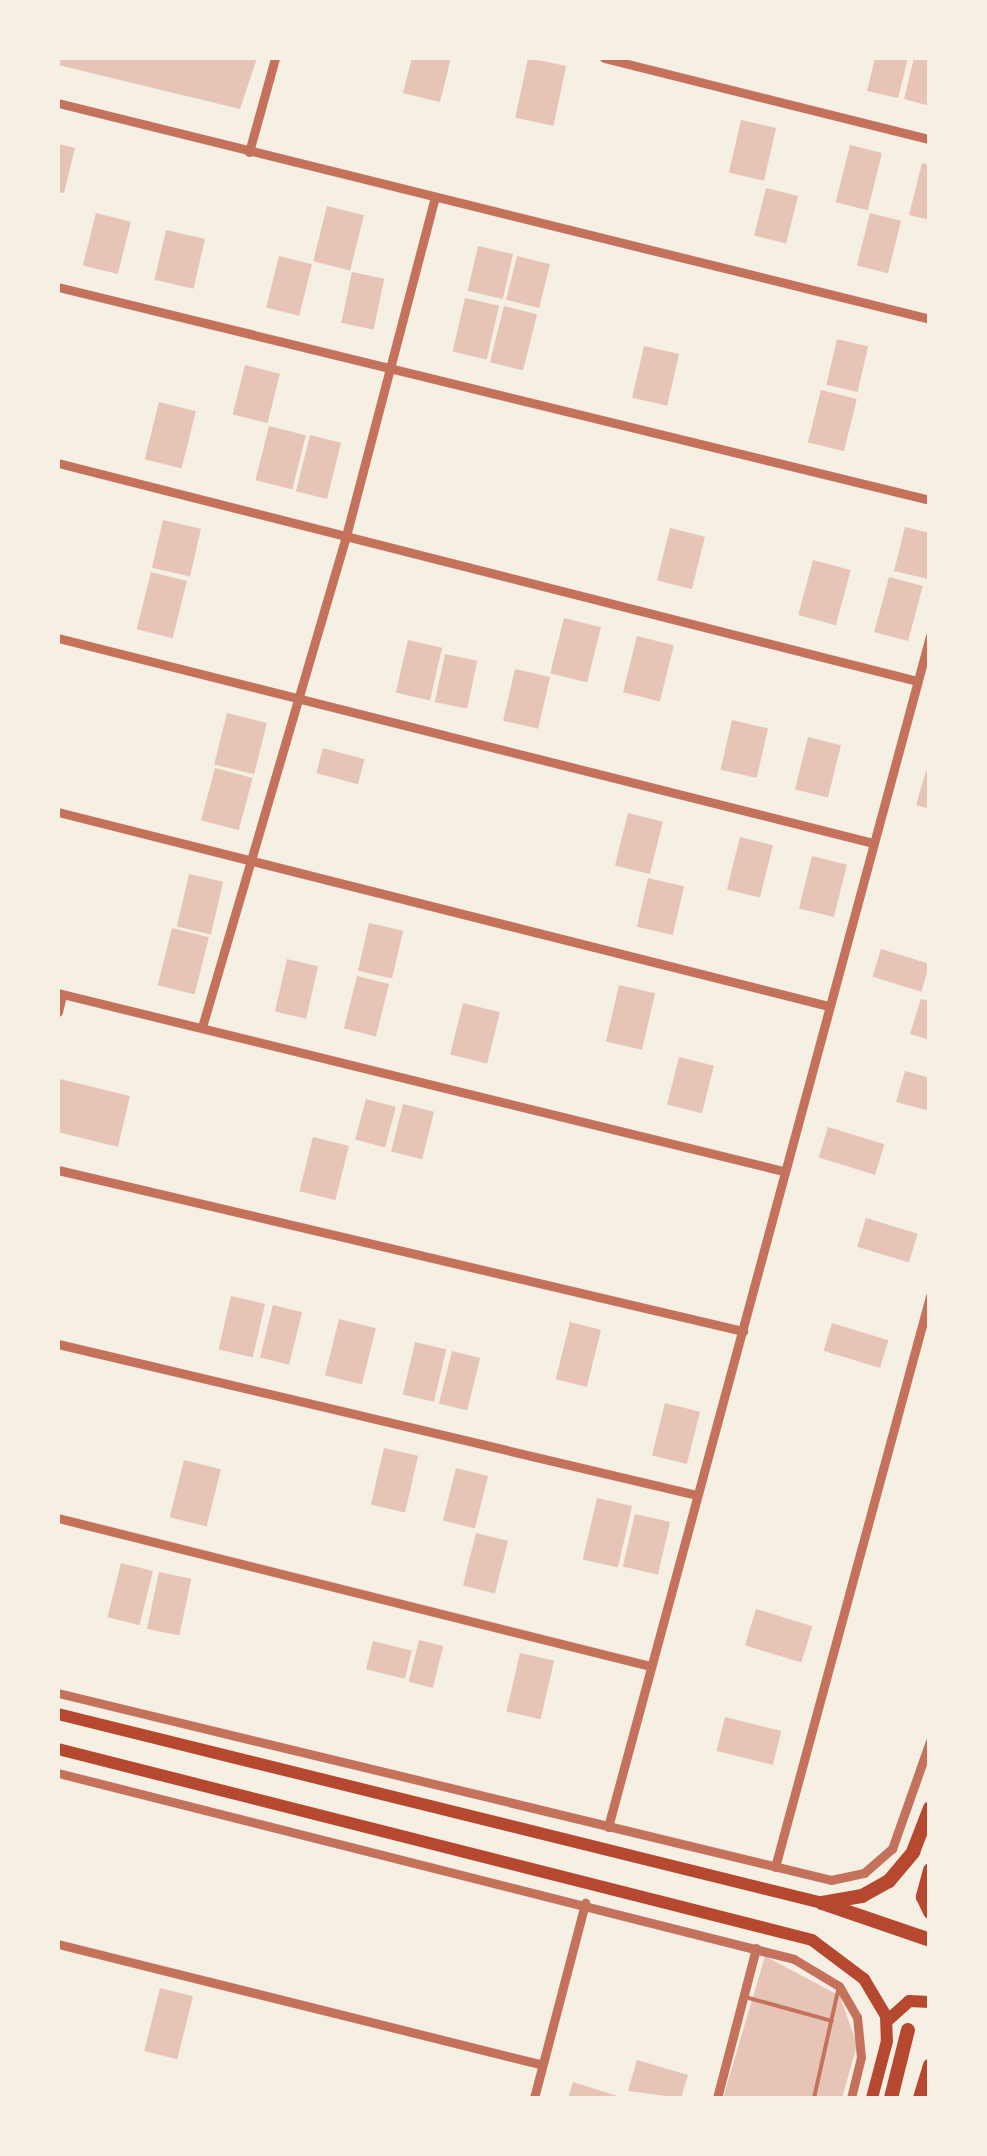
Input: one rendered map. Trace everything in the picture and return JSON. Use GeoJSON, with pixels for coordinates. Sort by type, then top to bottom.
{"type":"FeatureCollection","features":[{"type":"Feature","properties":{"kind":"main road"},"geometry":{"type":"LineString","coordinates":[[58,1714],[822,1903],[930,1940]]}},
{"type":"Feature","properties":{"kind":"main road"},"geometry":{"type":"LineString","coordinates":[[58,1748],[701,1908],[822,1945],[864,1979],[887,2021]]}},
{"type":"Feature","properties":{"kind":"main road"},"geometry":{"type":"LineString","coordinates":[[822,1903],[862,1896],[890,1881],[913,1852],[930,1808]]}},
{"type":"Feature","properties":{"kind":"main road"},"geometry":{"type":"LineString","coordinates":[[930,1870],[923,1896],[930,1912]]}},
{"type":"Feature","properties":{"kind":"main road"},"geometry":{"type":"LineString","coordinates":[[872,2098],[887,2021],[909,2000],[930,2002]]}},
{"type":"Feature","properties":{"kind":"main road"},"geometry":{"type":"LineString","coordinates":[[891,2098],[908,2030]]}},
{"type":"Feature","properties":{"kind":"main road"},"geometry":{"type":"LineString","coordinates":[[920,2098],[930,2066]]}},
{"type":"Feature","properties":{"kind":"street"},"geometry":{"type":"LineString","coordinates":[[249,152],[275,58]]}},
{"type":"Feature","properties":{"kind":"street"},"geometry":{"type":"LineString","coordinates":[[604,58],[930,139]]}},
{"type":"Feature","properties":{"kind":"street"},"geometry":{"type":"LineString","coordinates":[[58,103],[930,319]]}},
{"type":"Feature","properties":{"kind":"street"},"geometry":{"type":"LineString","coordinates":[[202,1028],[346,536],[436,197]]}},
{"type":"Feature","properties":{"kind":"street"},"geometry":{"type":"LineString","coordinates":[[58,287],[930,500]]}},
{"type":"Feature","properties":{"kind":"street"},"geometry":{"type":"LineString","coordinates":[[58,463],[917,681]]}},
{"type":"Feature","properties":{"kind":"street"},"geometry":{"type":"LineString","coordinates":[[608,1827],[930,636]]}},
{"type":"Feature","properties":{"kind":"street"},"geometry":{"type":"LineString","coordinates":[[58,638],[873,843]]}},
{"type":"Feature","properties":{"kind":"street"},"geometry":{"type":"LineString","coordinates":[[58,812],[828,1006]]}},
{"type":"Feature","properties":{"kind":"street"},"geometry":{"type":"LineString","coordinates":[[58,1012],[60,993],[783,1171]]}},
{"type":"Feature","properties":{"kind":"street"},"geometry":{"type":"LineString","coordinates":[[58,1170],[744,1331]]}},
{"type":"Feature","properties":{"kind":"street"},"geometry":{"type":"LineString","coordinates":[[775,1868],[930,1296]]}},
{"type":"Feature","properties":{"kind":"street"},"geometry":{"type":"LineString","coordinates":[[58,1344],[697,1495]]}},
{"type":"Feature","properties":{"kind":"street"},"geometry":{"type":"LineString","coordinates":[[58,1518],[650,1666]]}},
{"type":"Feature","properties":{"kind":"street"},"geometry":{"type":"LineString","coordinates":[[58,1693],[775,1868],[843,1880],[883,1859],[903,1825],[930,1741]]}},
{"type":"Feature","properties":{"kind":"street"},"geometry":{"type":"LineString","coordinates":[[58,1773],[696,1930],[794,1959],[839,1986],[860,2034],[851,2098]]}},
{"type":"Feature","properties":{"kind":"street"},"geometry":{"type":"LineString","coordinates":[[704,1875],[710,1852]]}},
{"type":"Feature","properties":{"kind":"street"},"geometry":{"type":"LineString","coordinates":[[534,2098],[585,1904]]}},
{"type":"Feature","properties":{"kind":"street"},"geometry":{"type":"LineString","coordinates":[[696,1930],[701,1908]]}},
{"type":"Feature","properties":{"kind":"street"},"geometry":{"type":"LineString","coordinates":[[58,1944],[542,2066]]}},
{"type":"Feature","properties":{"kind":"street"},"geometry":{"type":"LineString","coordinates":[[716,2098],[756,1948]]}},
{"type":"Feature","properties":{"kind":"lane"},"geometry":{"type":"LineString","coordinates":[[814,2098],[839,1986]]}},
{"type":"Feature","properties":{"kind":"lane"},"geometry":{"type":"LineString","coordinates":[[745,1997],[832,2021]]}},
{"type":"Feature","properties":{"kind":"building"},"geometry":{"type":"Polygon","coordinates":[[[58,58],[257,58],[240,109],[58,65],[58,58]]]}},
{"type":"Feature","properties":{"kind":"building"},"geometry":{"type":"Polygon","coordinates":[[[412,58],[451,58],[440,102],[403,93],[412,58]]]}},
{"type":"Feature","properties":{"kind":"building"},"geometry":{"type":"Polygon","coordinates":[[[528,58],[566,66],[553,126],[515,118],[528,58]]]}},
{"type":"Feature","properties":{"kind":"building"},"geometry":{"type":"Polygon","coordinates":[[[875,58],[908,58],[898,98],[867,91],[875,58]]]}},
{"type":"Feature","properties":{"kind":"building"},"geometry":{"type":"Polygon","coordinates":[[[914,58],[930,58],[930,106],[904,99],[914,58]]]}},
{"type":"Feature","properties":{"kind":"building"},"geometry":{"type":"Polygon","coordinates":[[[741,120],[776,128],[764,181],[729,173],[741,120]]]}},
{"type":"Feature","properties":{"kind":"building"},"geometry":{"type":"Polygon","coordinates":[[[58,144],[75,148],[64,193],[58,192],[58,144]]]}},
{"type":"Feature","properties":{"kind":"building"},"geometry":{"type":"Polygon","coordinates":[[[850,145],[882,153],[868,210],[836,202],[850,145]]]}},
{"type":"Feature","properties":{"kind":"building"},"geometry":{"type":"Polygon","coordinates":[[[922,163],[930,165],[930,220],[909,215],[922,163]]]}},
{"type":"Feature","properties":{"kind":"building"},"geometry":{"type":"Polygon","coordinates":[[[766,188],[798,196],[786,244],[754,236],[766,188]]]}},
{"type":"Feature","properties":{"kind":"building"},"geometry":{"type":"Polygon","coordinates":[[[327,206],[364,215],[350,270],[313,261],[327,206]]]}},
{"type":"Feature","properties":{"kind":"building"},"geometry":{"type":"Polygon","coordinates":[[[96,213],[131,222],[118,274],[83,265],[96,213]]]}},
{"type":"Feature","properties":{"kind":"building"},"geometry":{"type":"Polygon","coordinates":[[[870,213],[901,221],[888,273],[857,265],[870,213]]]}},
{"type":"Feature","properties":{"kind":"building"},"geometry":{"type":"Polygon","coordinates":[[[166,230],[205,239],[194,289],[155,280],[166,230]]]}},
{"type":"Feature","properties":{"kind":"building"},"geometry":{"type":"Polygon","coordinates":[[[478,246],[513,254],[503,299],[468,291],[478,246]]]}},
{"type":"Feature","properties":{"kind":"building"},"geometry":{"type":"Polygon","coordinates":[[[279,256],[312,264],[299,316],[266,307],[279,256]]]}},
{"type":"Feature","properties":{"kind":"building"},"geometry":{"type":"Polygon","coordinates":[[[517,256],[550,264],[539,308],[506,300],[517,256]]]}},
{"type":"Feature","properties":{"kind":"building"},"geometry":{"type":"Polygon","coordinates":[[[352,272],[384,279],[373,330],[341,323],[352,272]]]}},
{"type":"Feature","properties":{"kind":"building"},"geometry":{"type":"Polygon","coordinates":[[[465,298],[499,306],[487,359],[453,352],[465,298]]]}},
{"type":"Feature","properties":{"kind":"building"},"geometry":{"type":"Polygon","coordinates":[[[504,306],[537,314],[523,371],[490,362],[504,306]]]}},
{"type":"Feature","properties":{"kind":"building"},"geometry":{"type":"Polygon","coordinates":[[[837,339],[868,346],[858,392],[826,385],[837,339]]]}},
{"type":"Feature","properties":{"kind":"building"},"geometry":{"type":"Polygon","coordinates":[[[644,346],[679,354],[667,406],[632,398],[644,346]]]}},
{"type":"Feature","properties":{"kind":"building"},"geometry":{"type":"Polygon","coordinates":[[[245,365],[280,374],[268,423],[233,414],[245,365]]]}},
{"type":"Feature","properties":{"kind":"building"},"geometry":{"type":"Polygon","coordinates":[[[821,390],[857,399],[844,451],[808,442],[821,390]]]}},
{"type":"Feature","properties":{"kind":"building"},"geometry":{"type":"Polygon","coordinates":[[[159,402],[196,411],[182,468],[145,459],[159,402]]]}},
{"type":"Feature","properties":{"kind":"building"},"geometry":{"type":"Polygon","coordinates":[[[269,426],[306,435],[292,490],[255,480],[269,426]]]}},
{"type":"Feature","properties":{"kind":"building"},"geometry":{"type":"Polygon","coordinates":[[[310,435],[341,443],[327,499],[296,491],[310,435]]]}},
{"type":"Feature","properties":{"kind":"building"},"geometry":{"type":"Polygon","coordinates":[[[163,520],[201,529],[190,577],[152,568],[163,520]]]}},
{"type":"Feature","properties":{"kind":"building"},"geometry":{"type":"Polygon","coordinates":[[[905,527],[930,533],[928,579],[894,571],[905,527]]]}},
{"type":"Feature","properties":{"kind":"building"},"geometry":{"type":"Polygon","coordinates":[[[670,528],[705,537],[692,589],[657,580],[670,528]]]}},
{"type":"Feature","properties":{"kind":"building"},"geometry":{"type":"Polygon","coordinates":[[[813,560],[851,570],[836,625],[798,615],[813,560]]]}},
{"type":"Feature","properties":{"kind":"building"},"geometry":{"type":"Polygon","coordinates":[[[151,572],[187,581],[173,638],[137,629],[151,572]]]}},
{"type":"Feature","properties":{"kind":"building"},"geometry":{"type":"Polygon","coordinates":[[[889,577],[923,586],[908,641],[874,632],[889,577]]]}},
{"type":"Feature","properties":{"kind":"building"},"geometry":{"type":"Polygon","coordinates":[[[564,618],[601,627],[587,682],[550,673],[564,618]]]}},
{"type":"Feature","properties":{"kind":"building"},"geometry":{"type":"Polygon","coordinates":[[[637,636],[674,645],[660,701],[623,692],[637,636]]]}},
{"type":"Feature","properties":{"kind":"building"},"geometry":{"type":"Polygon","coordinates":[[[408,640],[442,648],[430,700],[396,693],[408,640]]]}},
{"type":"Feature","properties":{"kind":"building"},"geometry":{"type":"Polygon","coordinates":[[[445,654],[477,661],[467,709],[435,702],[445,654]]]}},
{"type":"Feature","properties":{"kind":"building"},"geometry":{"type":"Polygon","coordinates":[[[515,669],[550,677],[538,729],[503,721],[515,669]]]}},
{"type":"Feature","properties":{"kind":"building"},"geometry":{"type":"Polygon","coordinates":[[[227,713],[267,723],[254,774],[214,764],[227,713]]]}},
{"type":"Feature","properties":{"kind":"building"},"geometry":{"type":"Polygon","coordinates":[[[732,720],[768,728],[757,778],[721,770],[732,720]]]}},
{"type":"Feature","properties":{"kind":"building"},"geometry":{"type":"Polygon","coordinates":[[[808,737],[841,745],[828,798],[795,789],[808,737]]]}},
{"type":"Feature","properties":{"kind":"building"},"geometry":{"type":"Polygon","coordinates":[[[323,748],[365,759],[358,784],[316,773],[323,748]]]}},
{"type":"Feature","properties":{"kind":"building"},"geometry":{"type":"Polygon","coordinates":[[[215,768],[253,778],[239,830],[201,820],[215,768]]]}},
{"type":"Feature","properties":{"kind":"building"},"geometry":{"type":"Polygon","coordinates":[[[926,771],[930,773],[930,809],[916,805],[926,771]]]}},
{"type":"Feature","properties":{"kind":"building"},"geometry":{"type":"Polygon","coordinates":[[[628,813],[663,822],[650,874],[615,865],[628,813]]]}},
{"type":"Feature","properties":{"kind":"building"},"geometry":{"type":"Polygon","coordinates":[[[740,837],[773,845],[760,898],[727,889],[740,837]]]}},
{"type":"Feature","properties":{"kind":"building"},"geometry":{"type":"Polygon","coordinates":[[[812,856],[847,865],[834,917],[799,908],[812,856]]]}},
{"type":"Feature","properties":{"kind":"building"},"geometry":{"type":"Polygon","coordinates":[[[189,874],[223,882],[211,934],[177,927],[189,874]]]}},
{"type":"Feature","properties":{"kind":"building"},"geometry":{"type":"Polygon","coordinates":[[[648,878],[684,886],[673,935],[637,927],[648,878]]]}},
{"type":"Feature","properties":{"kind":"building"},"geometry":{"type":"Polygon","coordinates":[[[369,923],[403,931],[392,979],[358,971],[369,923]]]}},
{"type":"Feature","properties":{"kind":"building"},"geometry":{"type":"Polygon","coordinates":[[[172,928],[209,937],[195,994],[158,985],[172,928]]]}},
{"type":"Feature","properties":{"kind":"building"},"geometry":{"type":"Polygon","coordinates":[[[881,949],[930,964],[921,992],[873,977],[881,949]]]}},
{"type":"Feature","properties":{"kind":"building"},"geometry":{"type":"Polygon","coordinates":[[[287,959],[318,966],[306,1019],[275,1012],[287,959]]]}},
{"type":"Feature","properties":{"kind":"building"},"geometry":{"type":"Polygon","coordinates":[[[357,976],[389,984],[376,1036],[344,1028],[357,976]]]}},
{"type":"Feature","properties":{"kind":"building"},"geometry":{"type":"Polygon","coordinates":[[[619,985],[655,993],[642,1050],[606,1042],[619,985]]]}},
{"type":"Feature","properties":{"kind":"building"},"geometry":{"type":"Polygon","coordinates":[[[921,999],[930,1001],[930,1040],[910,1034],[921,999]]]}},
{"type":"Feature","properties":{"kind":"building"},"geometry":{"type":"Polygon","coordinates":[[[463,1003],[500,1012],[487,1064],[450,1054],[463,1003]]]}},
{"type":"Feature","properties":{"kind":"building"},"geometry":{"type":"Polygon","coordinates":[[[679,1057],[714,1066],[702,1113],[667,1105],[679,1057]]]}},
{"type":"Feature","properties":{"kind":"building"},"geometry":{"type":"Polygon","coordinates":[[[905,1071],[930,1078],[930,1111],[896,1102],[905,1071]]]}},
{"type":"Feature","properties":{"kind":"building"},"geometry":{"type":"Polygon","coordinates":[[[60,1079],[130,1096],[118,1147],[58,1132],[60,1079]]]}},
{"type":"Feature","properties":{"kind":"building"},"geometry":{"type":"Polygon","coordinates":[[[366,1099],[396,1107],[385,1148],[355,1140],[366,1099]]]}},
{"type":"Feature","properties":{"kind":"building"},"geometry":{"type":"Polygon","coordinates":[[[403,1104],[434,1112],[422,1159],[391,1152],[403,1104]]]}},
{"type":"Feature","properties":{"kind":"building"},"geometry":{"type":"Polygon","coordinates":[[[828,1127],[884,1144],[875,1175],[819,1158],[828,1127]]]}},
{"type":"Feature","properties":{"kind":"building"},"geometry":{"type":"Polygon","coordinates":[[[313,1137],[349,1146],[335,1200],[299,1191],[313,1137]]]}},
{"type":"Feature","properties":{"kind":"building"},"geometry":{"type":"Polygon","coordinates":[[[866,1218],[918,1234],[909,1262],[857,1247],[866,1218]]]}},
{"type":"Feature","properties":{"kind":"building"},"geometry":{"type":"Polygon","coordinates":[[[231,1296],[265,1304],[253,1357],[219,1350],[231,1296]]]}},
{"type":"Feature","properties":{"kind":"building"},"geometry":{"type":"Polygon","coordinates":[[[273,1305],[302,1312],[289,1365],[260,1357],[273,1305]]]}},
{"type":"Feature","properties":{"kind":"building"},"geometry":{"type":"Polygon","coordinates":[[[339,1319],[376,1328],[362,1384],[325,1375],[339,1319]]]}},
{"type":"Feature","properties":{"kind":"building"},"geometry":{"type":"Polygon","coordinates":[[[570,1322],[601,1330],[587,1387],[556,1379],[570,1322]]]}},
{"type":"Feature","properties":{"kind":"building"},"geometry":{"type":"Polygon","coordinates":[[[832,1323],[888,1340],[880,1368],[824,1351],[832,1323]]]}},
{"type":"Feature","properties":{"kind":"building"},"geometry":{"type":"Polygon","coordinates":[[[415,1342],[446,1349],[434,1402],[403,1395],[415,1342]]]}},
{"type":"Feature","properties":{"kind":"building"},"geometry":{"type":"Polygon","coordinates":[[[452,1351],[480,1358],[467,1410],[439,1403],[452,1351]]]}},
{"type":"Feature","properties":{"kind":"building"},"geometry":{"type":"Polygon","coordinates":[[[665,1403],[700,1412],[687,1464],[652,1455],[665,1403]]]}},
{"type":"Feature","properties":{"kind":"building"},"geometry":{"type":"Polygon","coordinates":[[[384,1448],[418,1456],[405,1512],[371,1505],[384,1448]]]}},
{"type":"Feature","properties":{"kind":"building"},"geometry":{"type":"Polygon","coordinates":[[[184,1460],[221,1469],[207,1526],[170,1517],[184,1460]]]}},
{"type":"Feature","properties":{"kind":"building"},"geometry":{"type":"Polygon","coordinates":[[[456,1468],[488,1476],[475,1528],[443,1520],[456,1468]]]}},
{"type":"Feature","properties":{"kind":"building"},"geometry":{"type":"Polygon","coordinates":[[[597,1498],[632,1506],[618,1567],[583,1559],[597,1498]]]}},
{"type":"Feature","properties":{"kind":"building"},"geometry":{"type":"Polygon","coordinates":[[[635,1514],[670,1522],[658,1575],[623,1567],[635,1514]]]}},
{"type":"Feature","properties":{"kind":"building"},"geometry":{"type":"Polygon","coordinates":[[[476,1533],[508,1541],[495,1593],[463,1585],[476,1533]]]}},
{"type":"Feature","properties":{"kind":"building"},"geometry":{"type":"Polygon","coordinates":[[[121,1563],[153,1571],[139,1625],[107,1617],[121,1563]]]}},
{"type":"Feature","properties":{"kind":"building"},"geometry":{"type":"Polygon","coordinates":[[[159,1572],[191,1579],[179,1636],[147,1629],[159,1572]]]}},
{"type":"Feature","properties":{"kind":"building"},"geometry":{"type":"Polygon","coordinates":[[[756,1609],[812,1626],[801,1663],[745,1645],[756,1609]]]}},
{"type":"Feature","properties":{"kind":"building"},"geometry":{"type":"Polygon","coordinates":[[[419,1640],[443,1646],[433,1688],[409,1682],[419,1640]]]}},
{"type":"Feature","properties":{"kind":"building"},"geometry":{"type":"Polygon","coordinates":[[[373,1641],[412,1651],[405,1679],[366,1669],[373,1641]]]}},
{"type":"Feature","properties":{"kind":"building"},"geometry":{"type":"Polygon","coordinates":[[[520,1653],[554,1661],[541,1719],[507,1711],[520,1653]]]}},
{"type":"Feature","properties":{"kind":"building"},"geometry":{"type":"Polygon","coordinates":[[[725,1717],[781,1731],[773,1765],[717,1751],[725,1717]]]}},
{"type":"Feature","properties":{"kind":"building"},"geometry":{"type":"Polygon","coordinates":[[[765,1956],[840,1996],[857,2045],[842,2098],[723,2098],[765,1956]]]}},
{"type":"Feature","properties":{"kind":"building"},"geometry":{"type":"Polygon","coordinates":[[[160,1988],[193,1996],[177,2059],[144,2051],[160,1988]]]}},
{"type":"Feature","properties":{"kind":"building"},"geometry":{"type":"Polygon","coordinates":[[[637,2060],[688,2075],[681,2098],[628,2091],[637,2060]]]}},
{"type":"Feature","properties":{"kind":"building"},"geometry":{"type":"Polygon","coordinates":[[[573,2082],[624,2098],[568,2098],[573,2082]]]}}]}
